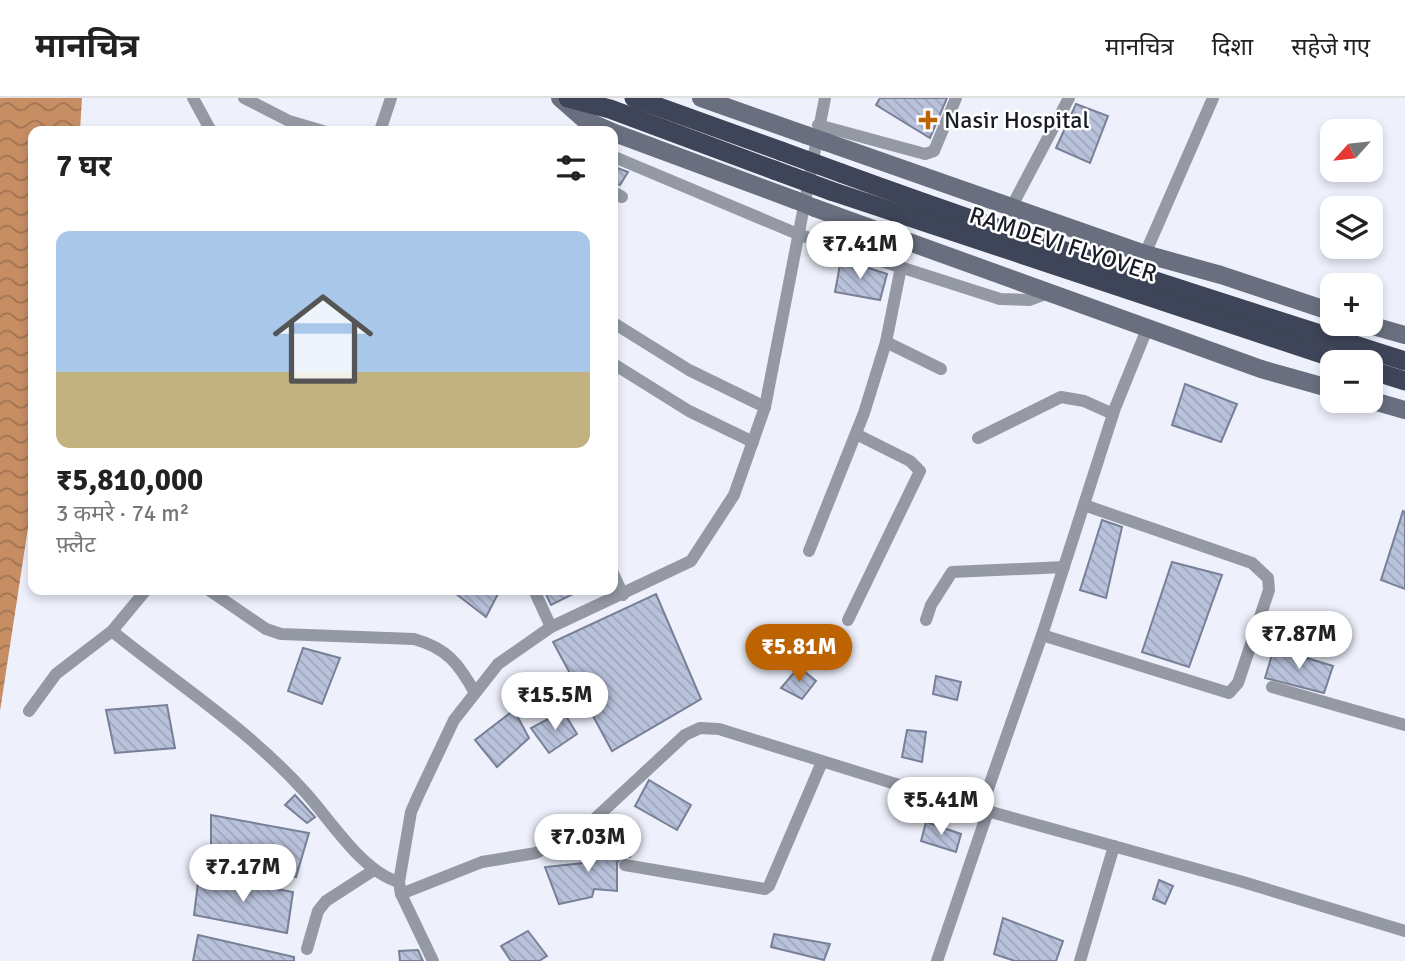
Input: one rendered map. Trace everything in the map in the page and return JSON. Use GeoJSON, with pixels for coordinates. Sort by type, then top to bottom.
{"type":"FeatureCollection","features":[{"type":"Feature","properties":{"kind":"highway","name":"RAMDEVI FLYOVER"},"geometry":{"type":"LineString","coordinates":[[568,98],[610,108],[971,220],[1405,361]]}},
{"type":"Feature","properties":{"kind":"highway","name":"RAMDEVI FLYOVER"},"geometry":{"type":"LineString","coordinates":[[634,98],[778,161],[854,200],[1320,353]]}},
{"type":"Feature","properties":{"kind":"highway"},"geometry":{"type":"LineString","coordinates":[[1383,374],[1405,381]]}},
{"type":"Feature","properties":{"kind":"main road"},"geometry":{"type":"LineString","coordinates":[[561,98],[587,126]]}},
{"type":"Feature","properties":{"kind":"main road"},"geometry":{"type":"LineString","coordinates":[[701,98],[817,134],[1145,254],[1320,308]]}},
{"type":"Feature","properties":{"kind":"main road"},"geometry":{"type":"LineString","coordinates":[[618,135],[1147,329],[1261,369],[1320,386]]}},
{"type":"Feature","properties":{"kind":"main road"},"geometry":{"type":"LineString","coordinates":[[1383,329],[1405,335]]}},
{"type":"Feature","properties":{"kind":"main road"},"geometry":{"type":"LineString","coordinates":[[1383,404],[1405,410]]}},
{"type":"Feature","properties":{"kind":"street"},"geometry":{"type":"LineString","coordinates":[[193,98],[208,126]]}},
{"type":"Feature","properties":{"kind":"street"},"geometry":{"type":"LineString","coordinates":[[244,98],[289,121],[306,126]]}},
{"type":"Feature","properties":{"kind":"street"},"geometry":{"type":"LineString","coordinates":[[382,126],[391,98]]}},
{"type":"Feature","properties":{"kind":"street"},"geometry":{"type":"LineString","coordinates":[[400,888],[411,812],[454,720],[498,664],[551,627],[691,561],[734,495],[765,407],[825,98]]}},
{"type":"Feature","properties":{"kind":"street"},"geometry":{"type":"LineString","coordinates":[[817,134],[925,154],[934,150],[956,98]]}},
{"type":"Feature","properties":{"kind":"street"},"geometry":{"type":"LineString","coordinates":[[1012,206],[1069,98]]}},
{"type":"Feature","properties":{"kind":"street"},"geometry":{"type":"LineString","coordinates":[[1145,254],[1213,98]]}},
{"type":"Feature","properties":{"kind":"street"},"geometry":{"type":"LineString","coordinates":[[618,159],[800,235],[1000,299],[1029,300],[1048,293]]}},
{"type":"Feature","properties":{"kind":"street"},"geometry":{"type":"LineString","coordinates":[[809,551],[856,434],[886,342],[901,267]]}},
{"type":"Feature","properties":{"kind":"street"},"geometry":{"type":"LineString","coordinates":[[618,326],[689,370],[765,407]]}},
{"type":"Feature","properties":{"kind":"street"},"geometry":{"type":"LineString","coordinates":[[937,961],[1113,414],[1147,329]]}},
{"type":"Feature","properties":{"kind":"street"},"geometry":{"type":"LineString","coordinates":[[886,342],[941,369]]}},
{"type":"Feature","properties":{"kind":"street"},"geometry":{"type":"LineString","coordinates":[[618,367],[689,411],[752,442]]}},
{"type":"Feature","properties":{"kind":"street"},"geometry":{"type":"LineString","coordinates":[[978,438],[1061,397],[1084,401],[1113,414]]}},
{"type":"Feature","properties":{"kind":"street"},"geometry":{"type":"LineString","coordinates":[[848,620],[920,471],[910,461],[856,434]]}},
{"type":"Feature","properties":{"kind":"street"},"geometry":{"type":"LineString","coordinates":[[1042,635],[1229,693],[1238,683],[1269,590],[1268,578],[1251,563],[1084,505]]}},
{"type":"Feature","properties":{"kind":"street"},"geometry":{"type":"LineString","coordinates":[[926,620],[931,605],[952,572],[1063,567]]}},
{"type":"Feature","properties":{"kind":"street"},"geometry":{"type":"LineString","coordinates":[[618,584],[623,595]]}},
{"type":"Feature","properties":{"kind":"street"},"geometry":{"type":"LineString","coordinates":[[29,711],[56,674],[112,631],[142,595]]}},
{"type":"Feature","properties":{"kind":"street"},"geometry":{"type":"LineString","coordinates":[[216,595],[266,629],[281,634],[414,639],[431,643],[445,650],[460,664],[475,693]]}},
{"type":"Feature","properties":{"kind":"street"},"geometry":{"type":"LineString","coordinates":[[536,595],[551,627]]}},
{"type":"Feature","properties":{"kind":"street"},"geometry":{"type":"LineString","coordinates":[[112,631],[238,727],[288,773],[374,870],[400,888],[433,961]]}},
{"type":"Feature","properties":{"kind":"street"},"geometry":{"type":"LineString","coordinates":[[1272,687],[1405,725]]}},
{"type":"Feature","properties":{"kind":"street"},"geometry":{"type":"LineString","coordinates":[[400,888],[482,862],[536,853],[586,827],[685,735],[700,728],[719,729],[984,810],[1405,931]]}},
{"type":"Feature","properties":{"kind":"street"},"geometry":{"type":"LineString","coordinates":[[625,865],[765,889],[769,886],[822,762]]}},
{"type":"Feature","properties":{"kind":"street"},"geometry":{"type":"LineString","coordinates":[[1080,961],[1114,846]]}},
{"type":"Feature","properties":{"kind":"street"},"geometry":{"type":"LineString","coordinates":[[307,948],[318,911],[326,901],[374,870]]}},
{"type":"Feature","properties":{"kind":"water"},"geometry":{"type":"Polygon","coordinates":[[[0,98],[82,98],[80,126],[28,126],[28,528],[0,711],[0,98]]]}},
{"type":"Feature","properties":{"kind":"building"},"geometry":{"type":"Polygon","coordinates":[[[880,98],[947,98],[930,138],[876,105],[880,98]]]}},
{"type":"Feature","properties":{"kind":"building"},"geometry":{"type":"Polygon","coordinates":[[[1076,104],[1108,116],[1090,163],[1056,148],[1076,104]]]}},
{"type":"Feature","properties":{"kind":"building"},"geometry":{"type":"Polygon","coordinates":[[[618,168],[628,172],[618,184],[618,168]]]}},
{"type":"Feature","properties":{"kind":"building"},"geometry":{"type":"Polygon","coordinates":[[[841,259],[887,274],[880,300],[835,292],[841,259]]]}},
{"type":"Feature","properties":{"kind":"building"},"geometry":{"type":"Polygon","coordinates":[[[1185,384],[1237,404],[1221,442],[1172,425],[1185,384]]]}},
{"type":"Feature","properties":{"kind":"building"},"geometry":{"type":"Polygon","coordinates":[[[1403,511],[1405,512],[1405,589],[1381,580],[1403,511]]]}},
{"type":"Feature","properties":{"kind":"building"},"geometry":{"type":"Polygon","coordinates":[[[1102,520],[1122,527],[1106,598],[1080,590],[1102,520]]]}},
{"type":"Feature","properties":{"kind":"building"},"geometry":{"type":"Polygon","coordinates":[[[1172,562],[1222,575],[1189,667],[1142,652],[1172,562]]]}},
{"type":"Feature","properties":{"kind":"building"},"geometry":{"type":"Polygon","coordinates":[[[656,594],[701,699],[612,751],[553,642],[656,594]]]}},
{"type":"Feature","properties":{"kind":"building"},"geometry":{"type":"Polygon","coordinates":[[[457,595],[497,595],[486,617],[457,595]]]}},
{"type":"Feature","properties":{"kind":"building"},"geometry":{"type":"Polygon","coordinates":[[[546,595],[571,595],[551,605],[546,595]]]}},
{"type":"Feature","properties":{"kind":"building"},"geometry":{"type":"Polygon","coordinates":[[[303,648],[340,658],[322,704],[288,691],[303,648]]]}},
{"type":"Feature","properties":{"kind":"building"},"geometry":{"type":"Polygon","coordinates":[[[1274,648],[1333,666],[1324,693],[1265,678],[1274,648]]]}},
{"type":"Feature","properties":{"kind":"building"},"geometry":{"type":"Polygon","coordinates":[[[799,667],[816,681],[802,699],[781,688],[799,667]]]}},
{"type":"Feature","properties":{"kind":"building"},"geometry":{"type":"Polygon","coordinates":[[[936,676],[961,682],[957,700],[933,694],[936,676]]]}},
{"type":"Feature","properties":{"kind":"building"},"geometry":{"type":"Polygon","coordinates":[[[167,705],[175,748],[115,753],[106,710],[167,705]]]}},
{"type":"Feature","properties":{"kind":"building"},"geometry":{"type":"Polygon","coordinates":[[[514,710],[529,738],[497,767],[475,740],[514,710]]]}},
{"type":"Feature","properties":{"kind":"building"},"geometry":{"type":"Polygon","coordinates":[[[563,711],[577,734],[549,753],[531,728],[563,711]]]}},
{"type":"Feature","properties":{"kind":"building"},"geometry":{"type":"Polygon","coordinates":[[[907,730],[926,732],[922,762],[902,757],[907,730]]]}},
{"type":"Feature","properties":{"kind":"building"},"geometry":{"type":"Polygon","coordinates":[[[649,780],[691,805],[677,830],[635,806],[649,780]]]}},
{"type":"Feature","properties":{"kind":"building"},"geometry":{"type":"Polygon","coordinates":[[[295,795],[315,817],[307,823],[285,805],[295,795]]]}},
{"type":"Feature","properties":{"kind":"building"},"geometry":{"type":"Polygon","coordinates":[[[211,815],[309,833],[296,877],[211,855],[211,815]]]}},
{"type":"Feature","properties":{"kind":"building"},"geometry":{"type":"Polygon","coordinates":[[[926,822],[961,834],[956,852],[921,841],[926,822]]]}},
{"type":"Feature","properties":{"kind":"building"},"geometry":{"type":"Polygon","coordinates":[[[594,841],[632,850],[630,857],[621,857],[617,863],[617,891],[594,889],[592,897],[559,904],[545,867],[593,862],[594,841]]]}},
{"type":"Feature","properties":{"kind":"building"},"geometry":{"type":"Polygon","coordinates":[[[199,875],[293,892],[287,933],[194,915],[199,875]]]}},
{"type":"Feature","properties":{"kind":"building"},"geometry":{"type":"Polygon","coordinates":[[[1159,880],[1173,886],[1165,904],[1153,899],[1159,880]]]}},
{"type":"Feature","properties":{"kind":"building"},"geometry":{"type":"Polygon","coordinates":[[[1003,918],[1063,941],[1056,961],[1015,961],[994,954],[1003,918]]]}},
{"type":"Feature","properties":{"kind":"building"},"geometry":{"type":"Polygon","coordinates":[[[528,931],[547,956],[539,961],[511,961],[501,946],[528,931]]]}},
{"type":"Feature","properties":{"kind":"building"},"geometry":{"type":"Polygon","coordinates":[[[774,934],[830,944],[824,960],[771,947],[774,934]]]}},
{"type":"Feature","properties":{"kind":"building"},"geometry":{"type":"Polygon","coordinates":[[[198,935],[294,957],[294,961],[193,961],[198,935]]]}},
{"type":"Feature","properties":{"kind":"building"},"geometry":{"type":"Polygon","coordinates":[[[418,950],[423,961],[400,961],[399,951],[418,950]]]}},
{"type":"Feature","properties":{"kind":"place","name":"Nasir Hospital"},"geometry":{"type":"Point","coordinates":[928,120]}}]}
